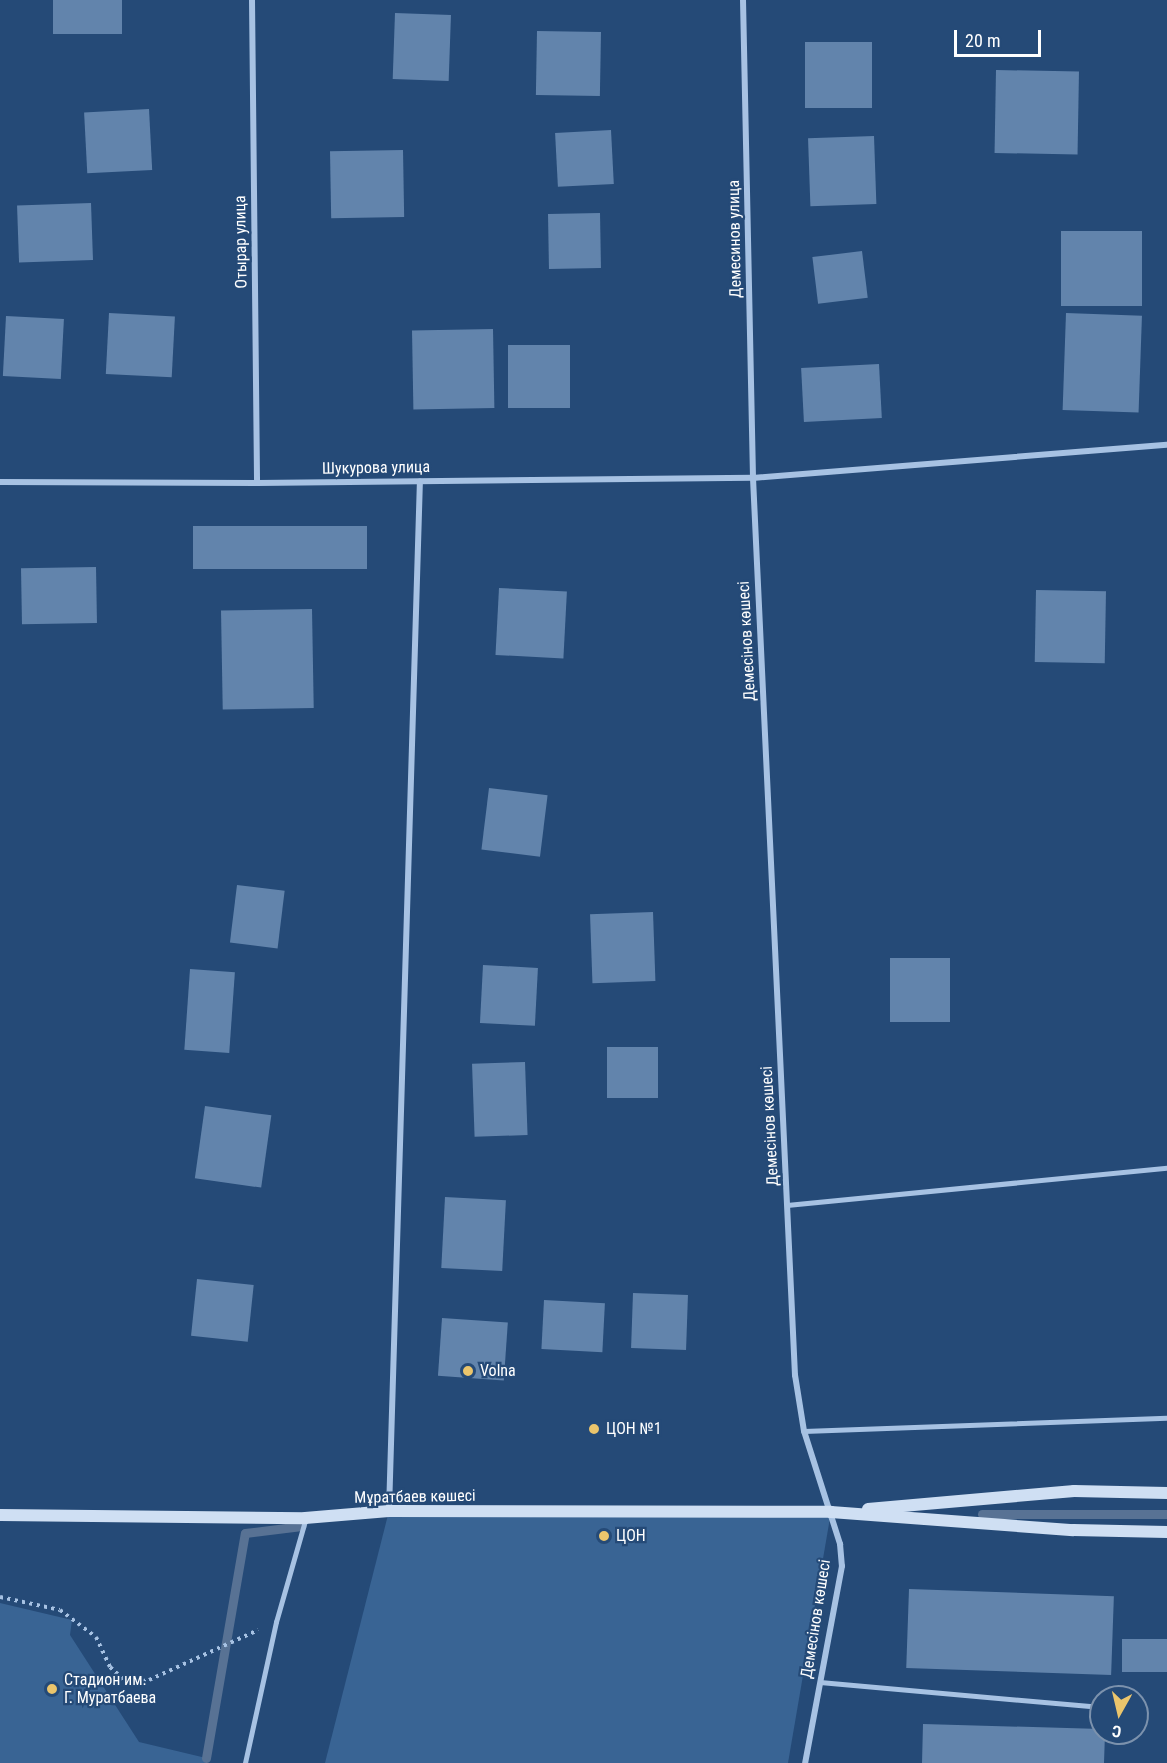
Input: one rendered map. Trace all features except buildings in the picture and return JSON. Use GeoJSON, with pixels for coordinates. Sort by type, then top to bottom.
{"type":"FeatureCollection","features":[{"type":"Feature","properties":{"kind":"street","name":"Отырар улица"},"geometry":{"type":"LineString","coordinates":[[252,0],[257,483]]}},
{"type":"Feature","properties":{"kind":"street","name":"Демесинов улица"},"geometry":{"type":"LineString","coordinates":[[743,0],[753,478]]}},
{"type":"Feature","properties":{"kind":"street","name":"Шукурова улица"},"geometry":{"type":"LineString","coordinates":[[0,482],[257,483],[753,478],[1167,445]]}},
{"type":"Feature","properties":{"kind":"street","name":"Демесінов көшесі"},"geometry":{"type":"LineString","coordinates":[[753,478],[795,1375],[804,1431],[831,1512],[840,1544],[842,1566],[805,1763]]}},
{"type":"Feature","properties":{"kind":"street"},"geometry":{"type":"LineString","coordinates":[[389,1511],[420,481]]}},
{"type":"Feature","properties":{"kind":"street"},"geometry":{"type":"LineString","coordinates":[[831,1512],[1074,1491],[1167,1493]]}},
{"type":"Feature","properties":{"kind":"street","name":"Мұратбаев көшесі"},"geometry":{"type":"LineString","coordinates":[[0,1515],[306,1518],[389,1511],[831,1512]]}},
{"type":"Feature","properties":{"kind":"street"},"geometry":{"type":"LineString","coordinates":[[831,1512],[1073,1530],[1167,1532]]}},
{"type":"Feature","properties":{"kind":"lane"},"geometry":{"type":"LineString","coordinates":[[787,1204],[1167,1168]]}},
{"type":"Feature","properties":{"kind":"lane"},"geometry":{"type":"LineString","coordinates":[[804,1431],[1167,1418]]}},
{"type":"Feature","properties":{"kind":"lane"},"geometry":{"type":"LineString","coordinates":[[245,1763],[276,1622],[306,1518]]}},
{"type":"Feature","properties":{"kind":"lane"},"geometry":{"type":"LineString","coordinates":[[820,1682],[1089,1706]]}},
{"type":"Feature","properties":{"kind":"path"},"geometry":{"type":"LineString","coordinates":[[0,1597],[60,1610],[96,1637],[110,1667],[128,1684],[149,1680],[276,1622]]}},
{"type":"Feature","properties":{"kind":"shaded area"},"geometry":{"type":"Polygon","coordinates":[[[389,1511],[831,1512],[788,1763],[325,1763],[389,1511]]]}},
{"type":"Feature","properties":{"kind":"shaded area","name":"Стадион им. Г. Муратбаева"},"geometry":{"type":"Polygon","coordinates":[[[0,1603],[72,1620],[70,1635],[139,1742],[206,1758],[205,1763],[0,1763],[0,1603]]]}},
{"type":"Feature","properties":{"kind":"waterway"},"geometry":{"type":"LineString","coordinates":[[982,1514],[1167,1514]]}},
{"type":"Feature","properties":{"kind":"waterway"},"geometry":{"type":"LineString","coordinates":[[206,1758],[245,1533],[302,1526]]}},
{"type":"Feature","properties":{"kind":"place","name":"Volna"},"geometry":{"type":"Point","coordinates":[468,1371]}},
{"type":"Feature","properties":{"kind":"place","name":"ЦОН №1"},"geometry":{"type":"Point","coordinates":[594,1429]}},
{"type":"Feature","properties":{"kind":"place","name":"ЦОН"},"geometry":{"type":"Point","coordinates":[604,1536]}},
{"type":"Feature","properties":{"kind":"place","name":"Стадион им. Г. Муратбаева"},"geometry":{"type":"Point","coordinates":[52,1689]}}]}
